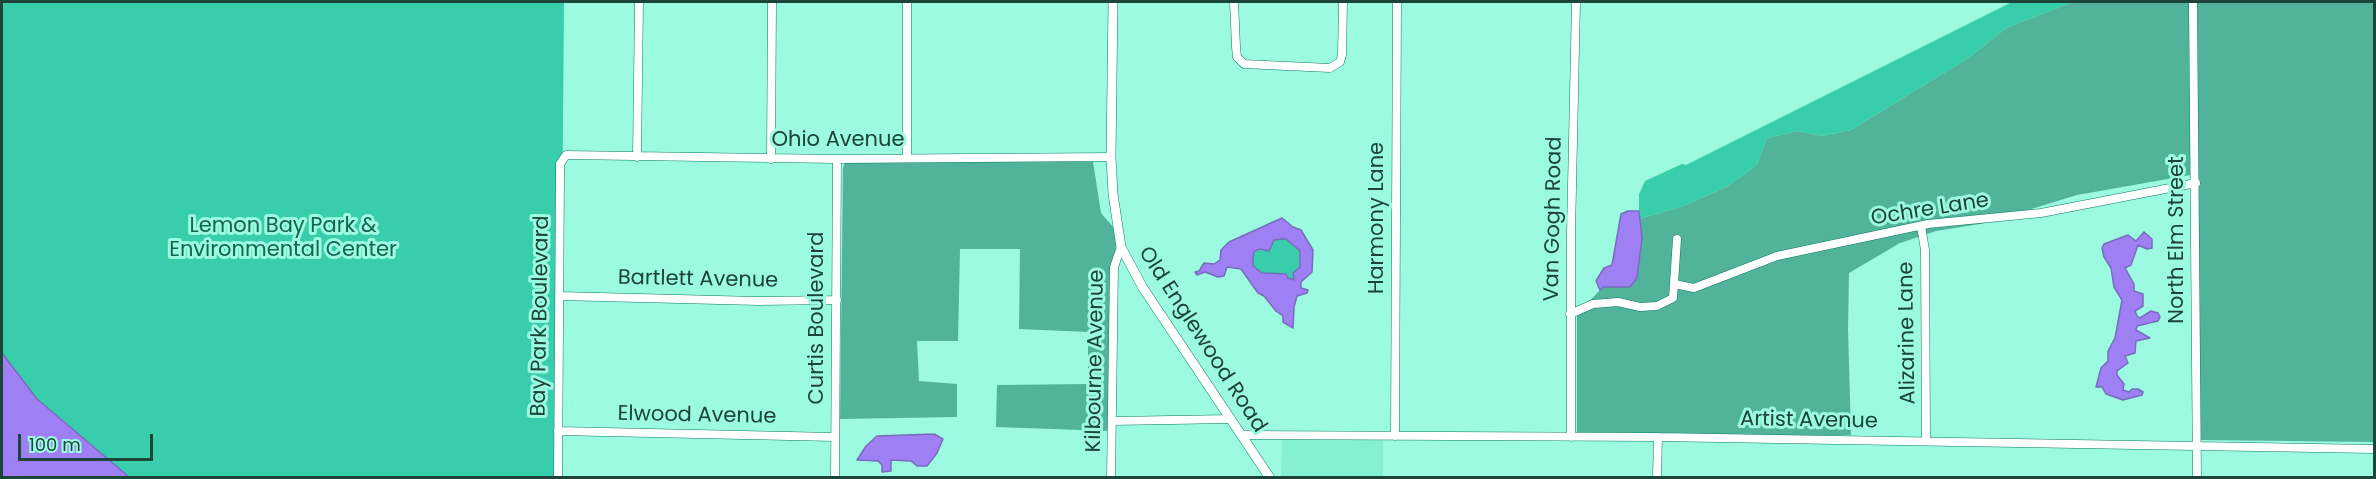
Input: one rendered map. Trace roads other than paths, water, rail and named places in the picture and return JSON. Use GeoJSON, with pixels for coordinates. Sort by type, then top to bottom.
{"type":"FeatureCollection","features":[{"type":"Feature","properties":{"kind":"street"},"geometry":{"type":"LineString","coordinates":[[637,157],[639,2]]}},
{"type":"Feature","properties":{"kind":"street"},"geometry":{"type":"LineString","coordinates":[[771,159],[772,2]]}},
{"type":"Feature","properties":{"kind":"street"},"geometry":{"type":"LineString","coordinates":[[907,2],[907,158]]}},
{"type":"Feature","properties":{"kind":"street","name":"Old Englewood Road"},"geometry":{"type":"LineString","coordinates":[[1113,2],[1111,157],[1114,203],[1121,247],[1143,288],[1270,477]]}},
{"type":"Feature","properties":{"kind":"street"},"geometry":{"type":"LineString","coordinates":[[1234,2],[1236,47],[1240,61],[1250,65],[1336,67],[1342,56],[1343,2]]}},
{"type":"Feature","properties":{"kind":"street","name":"Harmony Lane"},"geometry":{"type":"LineString","coordinates":[[1395,436],[1397,2]]}},
{"type":"Feature","properties":{"kind":"street","name":"Van Gogh Road"},"geometry":{"type":"LineString","coordinates":[[1570,437],[1576,2]]}},
{"type":"Feature","properties":{"kind":"street","name":"North Elm Street"},"geometry":{"type":"LineString","coordinates":[[2193,2],[2197,477]]}},
{"type":"Feature","properties":{"kind":"street","name":"Ohio Avenue"},"geometry":{"type":"LineString","coordinates":[[566,155],[771,159],[1111,157]]}},
{"type":"Feature","properties":{"kind":"street","name":"Bay Park Boulevard"},"geometry":{"type":"LineString","coordinates":[[558,477],[560,164],[566,155]]}},
{"type":"Feature","properties":{"kind":"street","name":"Curtis Boulevard"},"geometry":{"type":"LineString","coordinates":[[835,477],[837,159]]}},
{"type":"Feature","properties":{"kind":"street","name":"Ochre Lane"},"geometry":{"type":"LineString","coordinates":[[1674,284],[1694,288],[1777,256],[1921,226],[2040,213],[2196,183]]}},
{"type":"Feature","properties":{"kind":"street","name":"Alizarine Lane"},"geometry":{"type":"LineString","coordinates":[[1921,226],[1925,272],[1926,441]]}},
{"type":"Feature","properties":{"kind":"street"},"geometry":{"type":"LineString","coordinates":[[1570,314],[1593,304],[1605,302],[1640,307],[1657,306],[1673,298],[1677,239]]}},
{"type":"Feature","properties":{"kind":"street","name":"Kilbourne Avenue"},"geometry":{"type":"LineString","coordinates":[[1111,477],[1114,267],[1121,247]]}},
{"type":"Feature","properties":{"kind":"street","name":"Bartlett Avenue"},"geometry":{"type":"LineString","coordinates":[[559,296],[758,301],[837,300]]}},
{"type":"Feature","properties":{"kind":"street"},"geometry":{"type":"LineString","coordinates":[[1112,421],[1231,419]]}},
{"type":"Feature","properties":{"kind":"street","name":"Elwood Avenue"},"geometry":{"type":"LineString","coordinates":[[558,431],[836,437]]}},
{"type":"Feature","properties":{"kind":"street","name":"Artist Avenue"},"geometry":{"type":"LineString","coordinates":[[1242,435],[1658,437],[2374,449]]}},
{"type":"Feature","properties":{"kind":"street"},"geometry":{"type":"LineString","coordinates":[[1657,477],[1658,437]]}},
{"type":"Feature","properties":{"kind":"park label","name":"Lemon Bay Park & Environmental Center"},"geometry":{"type":"Point","coordinates":[283,239]}}]}
